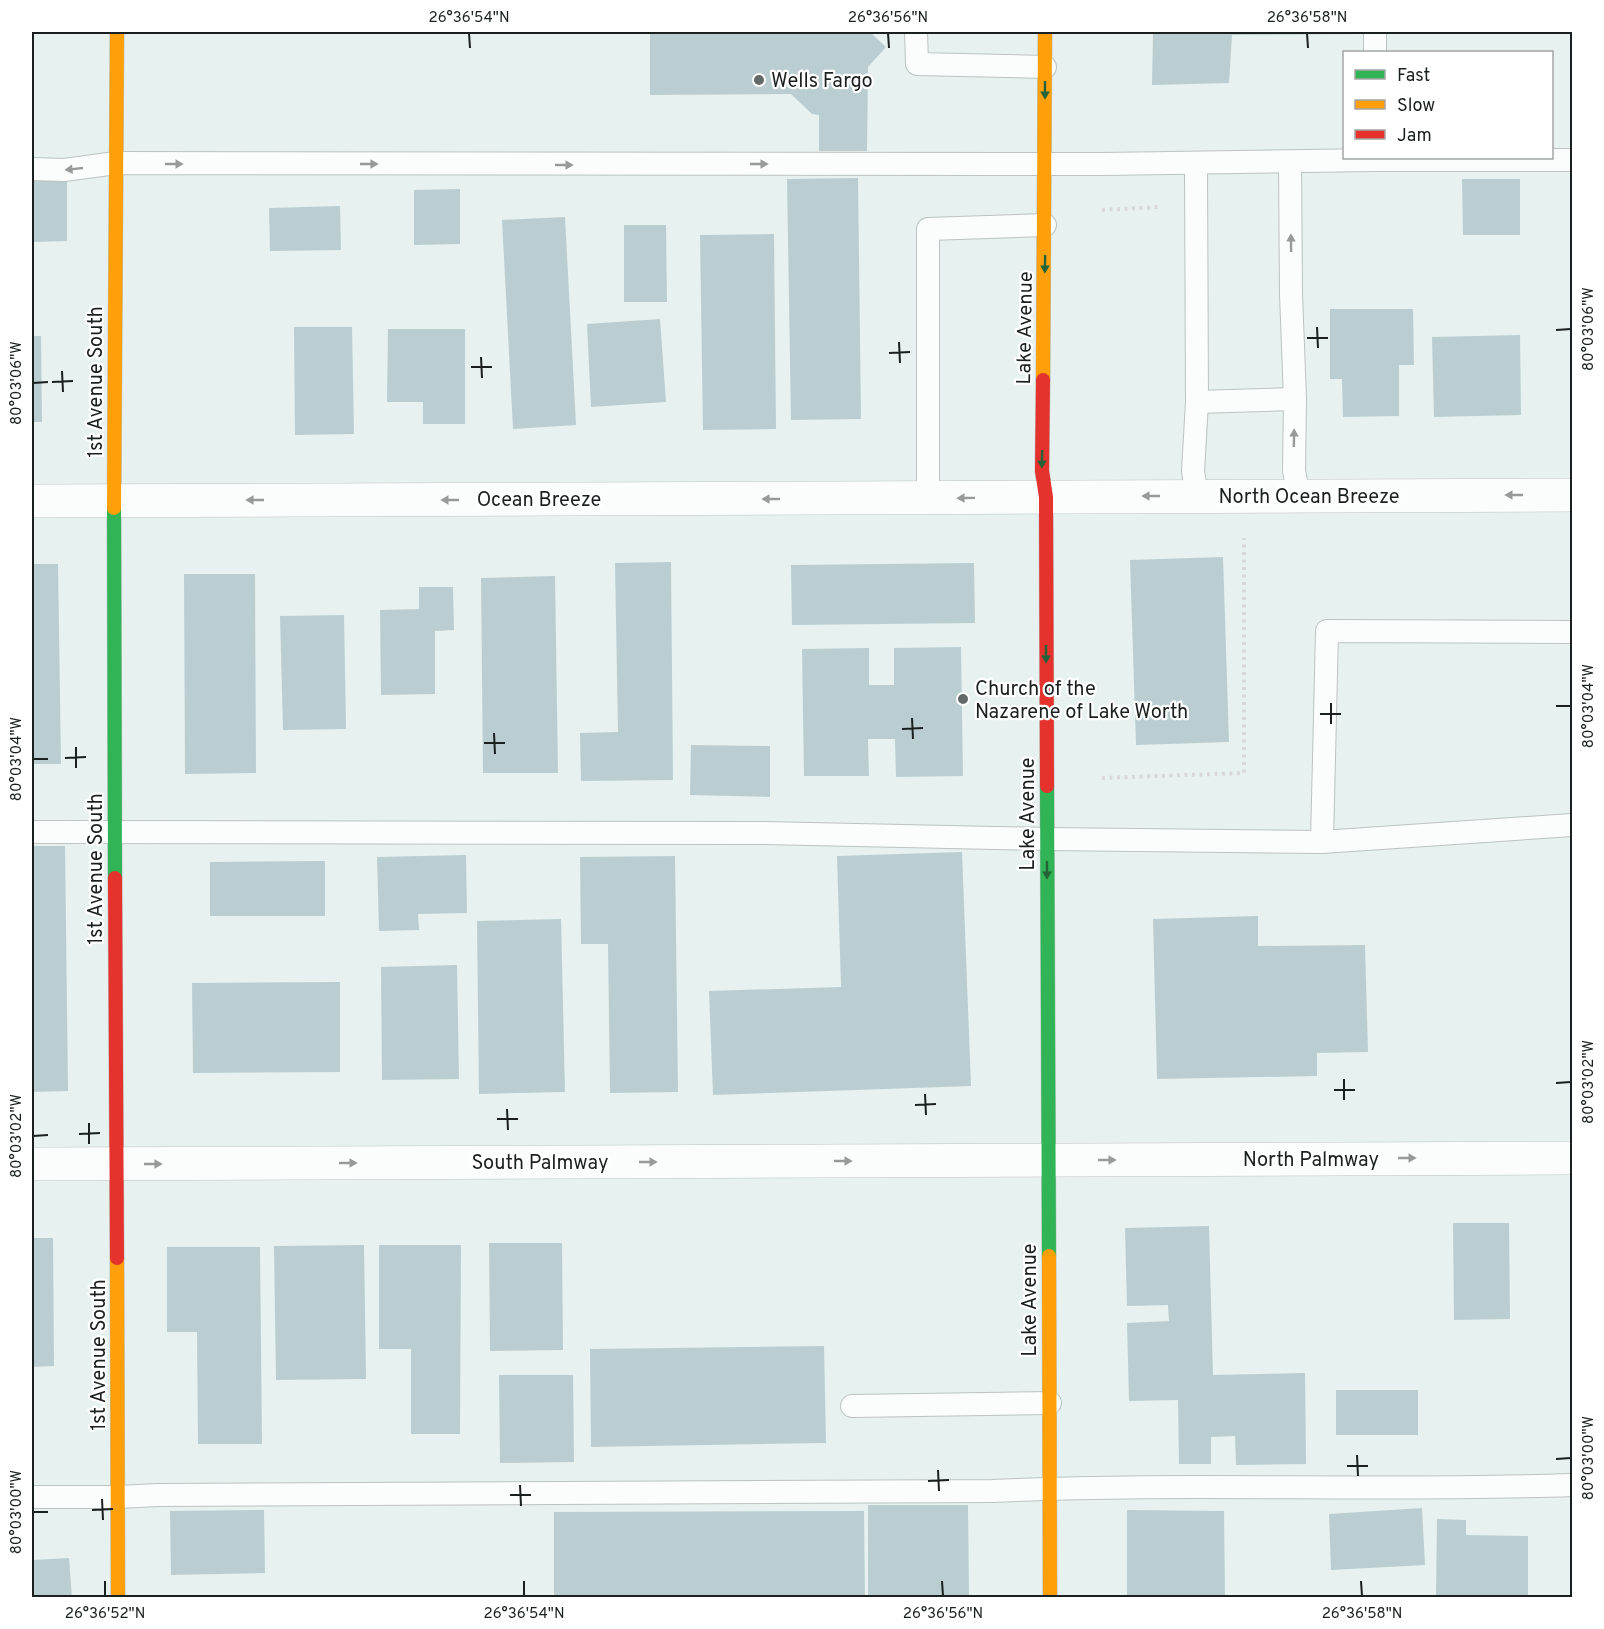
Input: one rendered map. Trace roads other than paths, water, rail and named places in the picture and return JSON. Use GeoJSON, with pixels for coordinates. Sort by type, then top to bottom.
{"type":"FeatureCollection","features":[{"type":"Feature","properties":{"kind":"main road","name":"1st Avenue South"},"geometry":{"type":"LineString","coordinates":[[117,32],[114,832],[118,1598]]}},
{"type":"Feature","properties":{"kind":"main road","name":"Lake Avenue"},"geometry":{"type":"LineString","coordinates":[[1045,32],[1046,164],[1042,471],[1046,497],[1050,1598]]}},
{"type":"Feature","properties":{"kind":"street","name":"North Ocean Breeze"},"geometry":{"type":"LineString","coordinates":[[1046,497],[1572,495]]}},
{"type":"Feature","properties":{"kind":"street","name":"Ocean Breeze"},"geometry":{"type":"LineString","coordinates":[[32,501],[1046,497]]}},
{"type":"Feature","properties":{"kind":"street","name":"North Palmway"},"geometry":{"type":"LineString","coordinates":[[1049,1160],[1572,1158]]}},
{"type":"Feature","properties":{"kind":"street","name":"South Palmway"},"geometry":{"type":"LineString","coordinates":[[32,1164],[1049,1160]]}},
{"type":"Feature","properties":{"kind":"lane"},"geometry":{"type":"LineString","coordinates":[[916,32],[917,64],[1045,67]]}},
{"type":"Feature","properties":{"kind":"lane"},"geometry":{"type":"LineString","coordinates":[[1375,32],[1375,51]]}},
{"type":"Feature","properties":{"kind":"lane"},"geometry":{"type":"LineString","coordinates":[[32,169],[64,170],[116,164],[1196,164],[1375,159],[1572,160]]}},
{"type":"Feature","properties":{"kind":"lane"},"geometry":{"type":"LineString","coordinates":[[1290,162],[1295,399],[1294,471],[1299,496]]}},
{"type":"Feature","properties":{"kind":"lane"},"geometry":{"type":"LineString","coordinates":[[1196,164],[1197,402],[1193,471],[1197,496]]}},
{"type":"Feature","properties":{"kind":"lane"},"geometry":{"type":"LineString","coordinates":[[928,498],[928,229],[1045,225]]}},
{"type":"Feature","properties":{"kind":"lane"},"geometry":{"type":"LineString","coordinates":[[1197,402],[1295,399]]}},
{"type":"Feature","properties":{"kind":"lane"},"geometry":{"type":"LineString","coordinates":[[1323,842],[1327,632],[1572,632]]}},
{"type":"Feature","properties":{"kind":"lane"},"geometry":{"type":"LineString","coordinates":[[32,832],[764,833],[1323,842],[1572,825]]}},
{"type":"Feature","properties":{"kind":"lane"},"geometry":{"type":"LineString","coordinates":[[852,1406],[1050,1403]]}},
{"type":"Feature","properties":{"kind":"lane"},"geometry":{"type":"LineString","coordinates":[[32,1497],[992,1491],[1050,1488],[1330,1489],[1572,1485]]}},
{"type":"Feature","properties":{"kind":"place","name":"Wells Fargo"},"geometry":{"type":"Point","coordinates":[759,80]}},
{"type":"Feature","properties":{"kind":"place","name":"Church of the Nazarene of Lake Worth"},"geometry":{"type":"Point","coordinates":[963,699]}}]}
